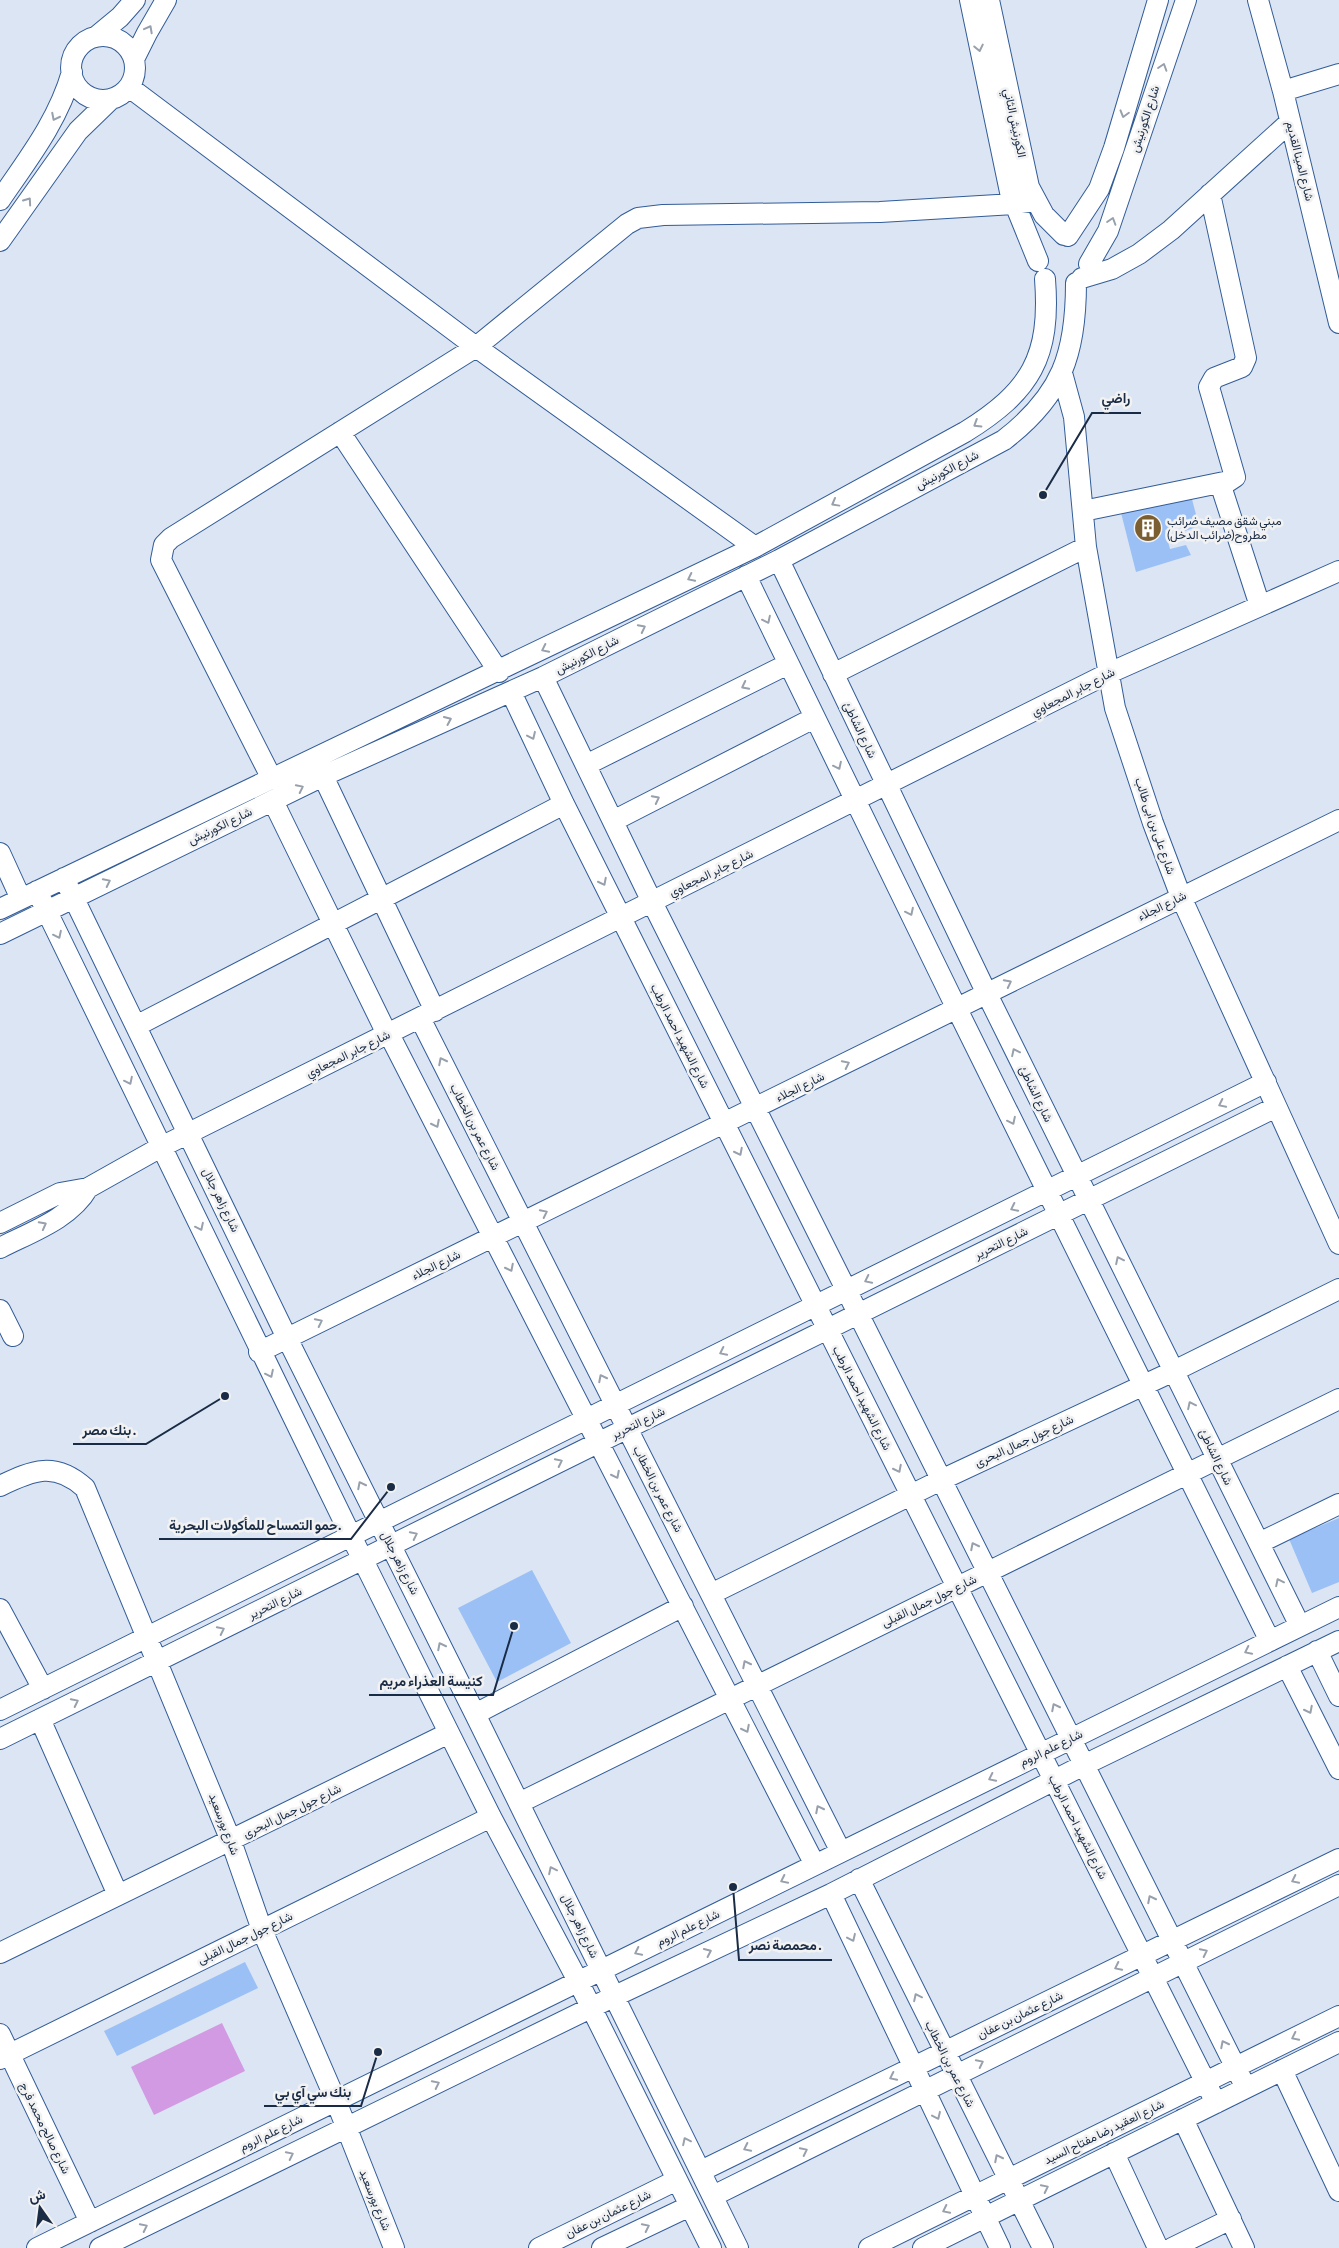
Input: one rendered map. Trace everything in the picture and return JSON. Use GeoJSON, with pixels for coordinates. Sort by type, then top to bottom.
{"type":"FeatureCollection","features":[{"type":"Feature","properties":{"kind":"street"},"geometry":{"type":"LineString","coordinates":[[0,200],[47,131],[62,102],[72,72],[75,53],[88,40],[97,36],[120,18],[135,0]]}},
{"type":"Feature","properties":{"kind":"street"},"geometry":{"type":"LineString","coordinates":[[134,59],[146,33],[166,0]]}},
{"type":"Feature","properties":{"kind":"street"},"geometry":{"type":"LineString","coordinates":[[970,0],[1007,182],[1014,204],[1042,270],[1060,286],[1083,275],[1112,268],[1139,254],[1171,230],[1290,122]]}},
{"type":"Feature","properties":{"kind":"street","name":"الكورنيش الثاني"},"geometry":{"type":"LineString","coordinates":[[989,0],[1026,176],[1040,208],[1066,235]]}},
{"type":"Feature","properties":{"kind":"street","name":"شارع الكورنيش"},"geometry":{"type":"LineString","coordinates":[[1066,235],[1099,190],[1114,148],[1158,0]]}},
{"type":"Feature","properties":{"kind":"street","name":"شارع الكورنيش"},"geometry":{"type":"LineString","coordinates":[[0,934],[323,776],[543,678],[779,560],[1004,440],[1022,426],[1057,382],[1075,330],[1083,275],[1108,231],[1186,0]]}},
{"type":"Feature","properties":{"kind":"street","name":"شارع المينا القديم"},"geometry":{"type":"LineString","coordinates":[[1258,0],[1283,92],[1339,323]]}},
{"type":"Feature","properties":{"kind":"street"},"geometry":{"type":"LineString","coordinates":[[72,72],[74,80],[85,94],[93,98],[110,99],[118,96],[129,87],[136,69],[134,59],[124,43],[107,36],[97,36]]}},
{"type":"Feature","properties":{"kind":"street"},"geometry":{"type":"LineString","coordinates":[[1283,92],[1339,74]]}},
{"type":"Feature","properties":{"kind":"street"},"geometry":{"type":"LineString","coordinates":[[129,87],[476,347],[755,547]]}},
{"type":"Feature","properties":{"kind":"street"},"geometry":{"type":"LineString","coordinates":[[0,242],[78,131],[110,99]]}},
{"type":"Feature","properties":{"kind":"street"},"geometry":{"type":"LineString","coordinates":[[1083,511],[1220,484],[1233,480],[1236,474],[1209,387],[1214,378],[1242,367],[1246,358],[1210,194]]}},
{"type":"Feature","properties":{"kind":"street"},"geometry":{"type":"LineString","coordinates":[[272,778],[161,560],[161,552],[164,545],[171,538],[476,347],[627,224],[638,218],[663,214],[880,212],[1014,204],[1040,208],[1042,224],[1034,230],[1024,229]]}},
{"type":"Feature","properties":{"kind":"street"},"geometry":{"type":"LineString","coordinates":[[1042,270],[1040,251],[1045,242],[1054,237],[1066,235],[1082,243],[1086,249],[1083,275]]}},
{"type":"Feature","properties":{"kind":"street","name":"شارع الكورنيش"},"geometry":{"type":"LineString","coordinates":[[0,909],[498,672],[755,547],[965,432],[1006,402],[1034,368],[1042,347],[1046,323],[1042,270]]}},
{"type":"Feature","properties":{"kind":"street","name":"شارع على بن ابى طالب"},"geometry":{"type":"LineString","coordinates":[[1042,347],[1074,417],[1086,547],[1107,674],[1115,708],[1150,814],[1181,897],[1339,1244]]}},
{"type":"Feature","properties":{"kind":"street"},"geometry":{"type":"LineString","coordinates":[[1021,386],[1042,379],[1057,382]]}},
{"type":"Feature","properties":{"kind":"street"},"geometry":{"type":"LineString","coordinates":[[1006,402],[1022,426]]}},
{"type":"Feature","properties":{"kind":"street"},"geometry":{"type":"LineString","coordinates":[[340,432],[498,672]]}},
{"type":"Feature","properties":{"kind":"street"},"geometry":{"type":"LineString","coordinates":[[1220,484],[1260,606]]}},
{"type":"Feature","properties":{"kind":"street"},"geometry":{"type":"LineString","coordinates":[[833,674],[1086,547]]}},
{"type":"Feature","properties":{"kind":"street","name":"شارع الشاطئ"},"geometry":{"type":"LineString","coordinates":[[779,560],[986,994],[1300,1626]]}},
{"type":"Feature","properties":{"kind":"street","name":"شارع جابر المجعاوي"},"geometry":{"type":"LineString","coordinates":[[0,1223],[60,1193],[88,1188],[161,1147],[887,786],[1107,674],[1339,571]]}},
{"type":"Feature","properties":{"kind":"street"},"geometry":{"type":"LineString","coordinates":[[746,576],[855,802],[1270,1641]]}},
{"type":"Feature","properties":{"kind":"street"},"geometry":{"type":"LineString","coordinates":[[586,765],[788,664]]}},
{"type":"Feature","properties":{"kind":"street"},"geometry":{"type":"LineString","coordinates":[[543,678],[652,902],[1246,2088]]}},
{"type":"Feature","properties":{"kind":"street","name":"شارع الشهيد احمد الرطب"},"geometry":{"type":"LineString","coordinates":[[511,692],[564,804],[1216,2102]]}},
{"type":"Feature","properties":{"kind":"street"},"geometry":{"type":"LineString","coordinates":[[612,821],[814,718]]}},
{"type":"Feature","properties":{"kind":"street","name":"شارع عمر بن الخطاب"},"geometry":{"type":"LineString","coordinates":[[323,776],[381,897],[427,1015],[523,1223],[841,1852]]}},
{"type":"Feature","properties":{"kind":"street"},"geometry":{"type":"LineString","coordinates":[[273,801],[388,1034],[816,1865]]}},
{"type":"Feature","properties":{"kind":"street"},"geometry":{"type":"LineString","coordinates":[[136,1026],[381,897],[564,804]]}},
{"type":"Feature","properties":{"kind":"street","name":"شارع الجلاء"},"geometry":{"type":"LineString","coordinates":[[260,1352],[1339,820]]}},
{"type":"Feature","properties":{"kind":"street"},"geometry":{"type":"LineString","coordinates":[[0,853],[29,895],[47,912],[351,1536],[491,1817],[592,2008],[711,2248]]}},
{"type":"Feature","properties":{"kind":"street","name":"شارع زاهر جلال"},"geometry":{"type":"LineString","coordinates":[[64,878],[287,1338],[476,1714],[738,2248]]}},
{"type":"Feature","properties":{"kind":"street","name":"شارع التحرير"},"geometry":{"type":"LineString","coordinates":[[0,1710],[1266,1082]]}},
{"type":"Feature","properties":{"kind":"street","name":"شارع التحرير"},"geometry":{"type":"LineString","coordinates":[[0,1739],[1276,1107]]}},
{"type":"Feature","properties":{"kind":"street","name":"شارع جابر المجعاوي"},"geometry":{"type":"LineString","coordinates":[[0,1248],[65,1214],[78,1202],[88,1188]]}},
{"type":"Feature","properties":{"kind":"street","name":"شارع جول جمال البحرى"},"geometry":{"type":"LineString","coordinates":[[711,1594],[941,1480],[1174,1372],[1339,1290]]}},
{"type":"Feature","properties":{"kind":"street"},"geometry":{"type":"LineString","coordinates":[[0,1310],[13,1336]]}},
{"type":"Feature","properties":{"kind":"street","name":"شارع جول جمال القبلى"},"geometry":{"type":"LineString","coordinates":[[519,1803],[1339,1398]]}},
{"type":"Feature","properties":{"kind":"street","name":"شارع بورسعيد"},"geometry":{"type":"LineString","coordinates":[[0,1486],[26,1474],[45,1470],[66,1475],[85,1488],[148,1636],[231,1841],[262,1930],[336,2101],[394,2248]]}},
{"type":"Feature","properties":{"kind":"street"},"geometry":{"type":"LineString","coordinates":[[1259,1543],[1339,1504]]}},
{"type":"Feature","properties":{"kind":"street"},"geometry":{"type":"LineString","coordinates":[[476,1714],[683,1606]]}},
{"type":"Feature","properties":{"kind":"street","name":"شارع علم الروم"},"geometry":{"type":"LineString","coordinates":[[37,2248],[1339,1607]]}},
{"type":"Feature","properties":{"kind":"street"},"geometry":{"type":"LineString","coordinates":[[0,1610],[43,1689]]}},
{"type":"Feature","properties":{"kind":"street"},"geometry":{"type":"LineString","coordinates":[[109,2246],[346,2127],[615,1996],[831,1894],[1084,1765],[1339,1640]]}},
{"type":"Feature","properties":{"kind":"street"},"geometry":{"type":"LineString","coordinates":[[1317,1651],[1339,1696]]}},
{"type":"Feature","properties":{"kind":"street"},"geometry":{"type":"LineString","coordinates":[[1286,1666],[1339,1769]]}},
{"type":"Feature","properties":{"kind":"street"},"geometry":{"type":"LineString","coordinates":[[40,1719],[118,1896]]}},
{"type":"Feature","properties":{"kind":"street","name":"شارع جول جمال البحرى"},"geometry":{"type":"LineString","coordinates":[[0,1953],[449,1733]]}},
{"type":"Feature","properties":{"kind":"street","name":"شارع جول جمال القبلى"},"geometry":{"type":"LineString","coordinates":[[5,2057],[491,1817]]}},
{"type":"Feature","properties":{"kind":"street","name":"شارع عثمان بن عفان"},"geometry":{"type":"LineString","coordinates":[[701,2171],[1339,1859]]}},
{"type":"Feature","properties":{"kind":"street","name":"شارع عمر بن الخطاب"},"geometry":{"type":"LineString","coordinates":[[859,1880],[1043,2248]]}},
{"type":"Feature","properties":{"kind":"street","name":"شارع عثمان بن عفان"},"geometry":{"type":"LineString","coordinates":[[713,2196],[1339,1885]]}},
{"type":"Feature","properties":{"kind":"street"},"geometry":{"type":"LineString","coordinates":[[831,1894],[1000,2248]]}},
{"type":"Feature","properties":{"kind":"street","name":"شارع العقيد رضا مفتاح السيد"},"geometry":{"type":"LineString","coordinates":[[869,2248],[1339,2016]]}},
{"type":"Feature","properties":{"kind":"street","name":"شارع صالح محمد فرج"},"geometry":{"type":"LineString","coordinates":[[0,2034],[5,2057],[90,2222]]}},
{"type":"Feature","properties":{"kind":"street","name":"شارع العقيد رضا مفتاح السيد"},"geometry":{"type":"LineString","coordinates":[[923,2248],[1339,2042]]}},
{"type":"Feature","properties":{"kind":"street"},"geometry":{"type":"LineString","coordinates":[[1282,2070],[1339,2191]]}},
{"type":"Feature","properties":{"kind":"street"},"geometry":{"type":"LineString","coordinates":[[1183,2119],[1244,2248]]}},
{"type":"Feature","properties":{"kind":"street"},"geometry":{"type":"LineString","coordinates":[[1114,2153],[1158,2248]]}},
{"type":"Feature","properties":{"kind":"street","name":"شارع عثمان بن عفان"},"geometry":{"type":"LineString","coordinates":[[539,2248],[677,2180]]}},
{"type":"Feature","properties":{"kind":"street"},"geometry":{"type":"LineString","coordinates":[[602,2248],[690,2206]]}},
{"type":"Feature","properties":{"kind":"street"},"geometry":{"type":"LineString","coordinates":[[1172,2248],[1231,2219]]}},
{"type":"Feature","properties":{"kind":"shaded area"},"geometry":{"type":"Polygon","coordinates":[[[222,2023],[245,2071],[154,2115],[131,2067],[222,2023]]]}},
{"type":"Feature","properties":{"kind":"building","name":"مبني شقق مصيف ضرائب مطروح(ضرائب الدخل)"},"geometry":{"type":"Polygon","coordinates":[[[1187,480],[1199,526],[1185,531],[1181,525],[1165,530],[1170,549],[1186,545],[1191,555],[1136,572],[1117,497],[1187,480]]]}},
{"type":"Feature","properties":{"kind":"building"},"geometry":{"type":"Polygon","coordinates":[[[1339,1518],[1339,1582],[1312,1593],[1289,1539],[1339,1518]]]}},
{"type":"Feature","properties":{"kind":"building"},"geometry":{"type":"Polygon","coordinates":[[[532,1570],[571,1643],[497,1682],[458,1608],[532,1570]]]}},
{"type":"Feature","properties":{"kind":"building"},"geometry":{"type":"Polygon","coordinates":[[[245,1962],[258,1988],[117,2056],[104,2031],[245,1962]]]}},
{"type":"Feature","properties":{"kind":"place","name":"راضي"},"geometry":{"type":"Point","coordinates":[1043,495]}},
{"type":"Feature","properties":{"kind":"place","name":"مبني شقق مصيف ضرائب مطروح(ضرائب الدخل)"},"geometry":{"type":"Point","coordinates":[1148,528]}},
{"type":"Feature","properties":{"kind":"place","name":"بنك مصر ."},"geometry":{"type":"Point","coordinates":[225,1396]}},
{"type":"Feature","properties":{"kind":"place","name":"حمو التمساح للمأكولات البحرية."},"geometry":{"type":"Point","coordinates":[391,1487]}},
{"type":"Feature","properties":{"kind":"place","name":"كنيسة العذراء مريم"},"geometry":{"type":"Point","coordinates":[514,1626]}},
{"type":"Feature","properties":{"kind":"place","name":"محمصة نصر ."},"geometry":{"type":"Point","coordinates":[733,1887]}},
{"type":"Feature","properties":{"kind":"place","name":"بنك سي آي بي"},"geometry":{"type":"Point","coordinates":[378,2052]}}]}
